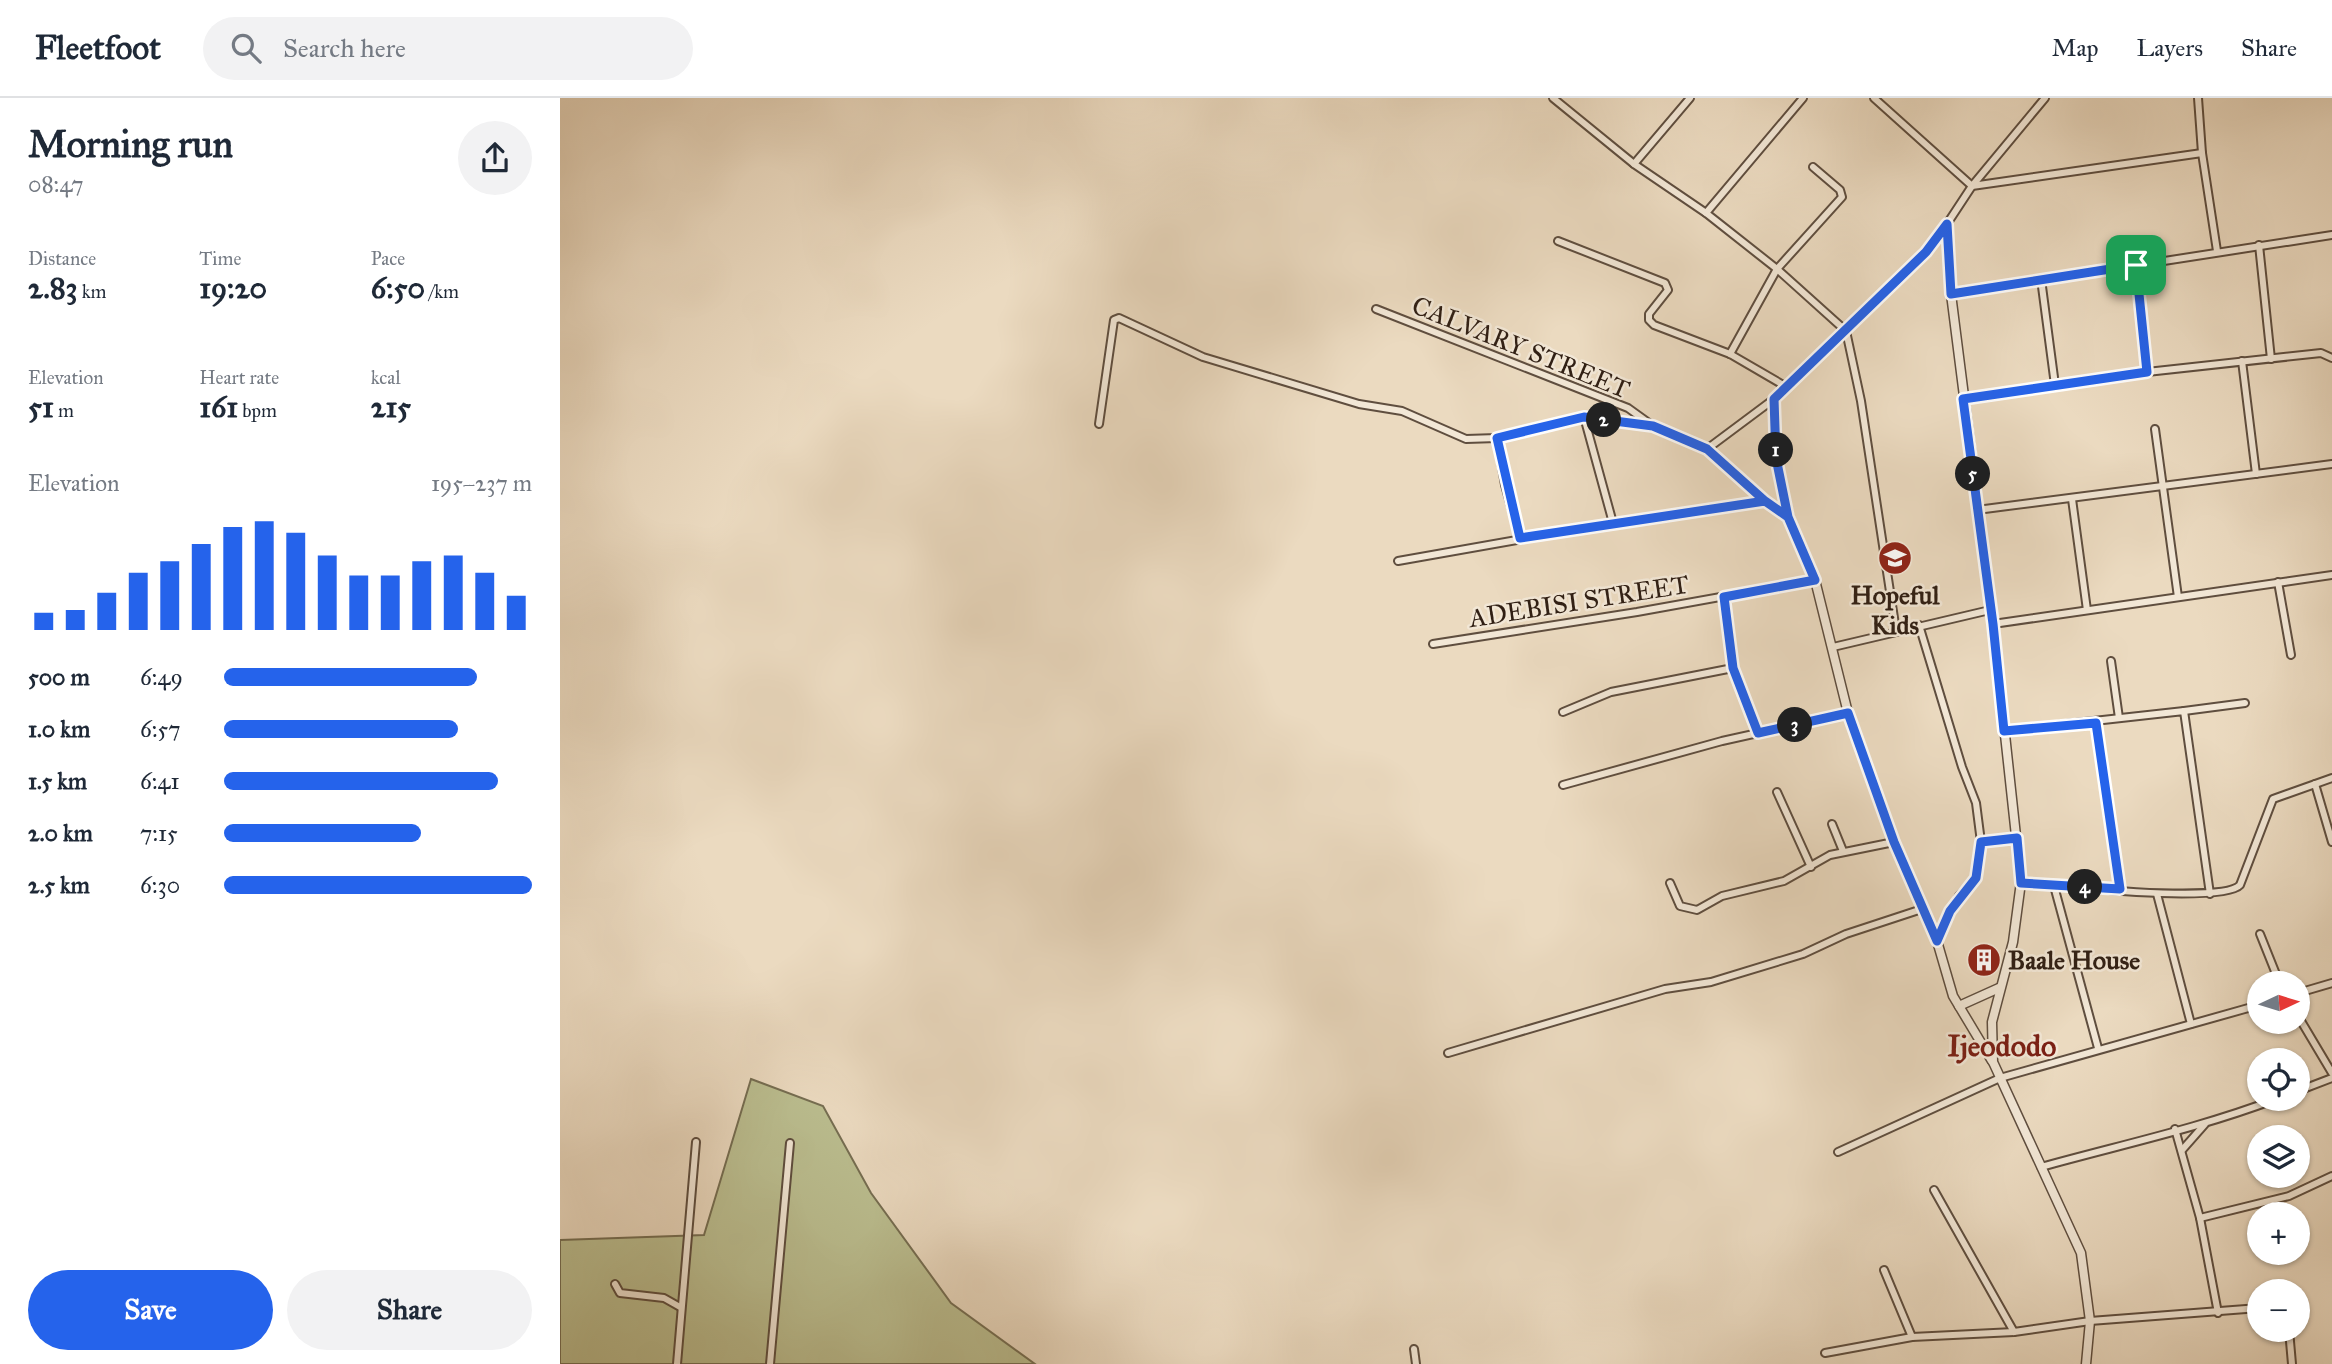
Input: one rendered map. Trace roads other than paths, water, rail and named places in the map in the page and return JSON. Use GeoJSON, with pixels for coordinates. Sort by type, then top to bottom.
{"type":"FeatureCollection","features":[{"type":"Feature","properties":{"kind":"street"},"geometry":{"type":"LineString","coordinates":[[1553,98],[1634,164],[1706,213],[1777,270],[1846,331],[1861,401],[1896,631]]}},
{"type":"Feature","properties":{"kind":"street"},"geometry":{"type":"LineString","coordinates":[[1634,164],[1690,98]]}},
{"type":"Feature","properties":{"kind":"street"},"geometry":{"type":"LineString","coordinates":[[1706,213],[1803,98]]}},
{"type":"Feature","properties":{"kind":"street"},"geometry":{"type":"LineString","coordinates":[[1874,98],[1972,186]]}},
{"type":"Feature","properties":{"kind":"street"},"geometry":{"type":"LineString","coordinates":[[1707,449],[1774,399],[1784,386],[1846,331],[1926,252],[1972,186],[2045,98]]}},
{"type":"Feature","properties":{"kind":"street"},"geometry":{"type":"LineString","coordinates":[[2198,98],[2202,153],[2217,251]]}},
{"type":"Feature","properties":{"kind":"street"},"geometry":{"type":"LineString","coordinates":[[1972,186],[2202,153]]}},
{"type":"Feature","properties":{"kind":"street"},"geometry":{"type":"LineString","coordinates":[[1730,354],[1777,270],[1842,197],[1840,190],[1813,167]]}},
{"type":"Feature","properties":{"kind":"street"},"geometry":{"type":"LineString","coordinates":[[1947,224],[1951,294],[1993,624],[2021,883],[2013,942],[1992,1023],[1993,1062]]}},
{"type":"Feature","properties":{"kind":"street"},"geometry":{"type":"LineString","coordinates":[[1951,294],[2332,235]]}},
{"type":"Feature","properties":{"kind":"street"},"geometry":{"type":"LineString","coordinates":[[1558,241],[1665,283],[1668,290],[1649,314],[1649,320],[1654,325],[1730,354],[1784,386]]}},
{"type":"Feature","properties":{"kind":"street"},"geometry":{"type":"LineString","coordinates":[[2259,245],[2271,359]]}},
{"type":"Feature","properties":{"kind":"street"},"geometry":{"type":"LineString","coordinates":[[2136,265],[2147,372]]}},
{"type":"Feature","properties":{"kind":"street"},"geometry":{"type":"LineString","coordinates":[[2041,279],[2055,385]]}},
{"type":"Feature","properties":{"kind":"street","name":"CALVARY STREET"},"geometry":{"type":"LineString","coordinates":[[1376,309],[1628,408],[1653,426],[1707,449],[1765,501],[1788,517]]}},
{"type":"Feature","properties":{"kind":"street"},"geometry":{"type":"LineString","coordinates":[[1099,424],[1114,320],[1119,318],[1203,357],[1359,404],[1402,411],[1466,439],[1497,438],[1584,417],[1653,426]]}},
{"type":"Feature","properties":{"kind":"street"},"geometry":{"type":"LineString","coordinates":[[1963,399],[2242,361],[2321,353],[2332,358]]}},
{"type":"Feature","properties":{"kind":"street"},"geometry":{"type":"LineString","coordinates":[[2242,361],[2256,474]]}},
{"type":"Feature","properties":{"kind":"street"},"geometry":{"type":"LineString","coordinates":[[1774,399],[1776,458],[1788,517],[1815,580],[1848,713],[1894,842],[1937,941],[1953,996],[1993,1062],[2081,1253],[2090,1321],[2086,1364]]}},
{"type":"Feature","properties":{"kind":"street"},"geometry":{"type":"LineString","coordinates":[[1584,417],[1612,523]]}},
{"type":"Feature","properties":{"kind":"street"},"geometry":{"type":"LineString","coordinates":[[2155,429],[2178,597]]}},
{"type":"Feature","properties":{"kind":"street"},"geometry":{"type":"LineString","coordinates":[[1497,438],[1520,538]]}},
{"type":"Feature","properties":{"kind":"street"},"geometry":{"type":"LineString","coordinates":[[1977,510],[2332,464]]}},
{"type":"Feature","properties":{"kind":"street"},"geometry":{"type":"LineString","coordinates":[[2071,499],[2087,610]]}},
{"type":"Feature","properties":{"kind":"street"},"geometry":{"type":"LineString","coordinates":[[1398,561],[1520,538],[1765,501]]}},
{"type":"Feature","properties":{"kind":"street"},"geometry":{"type":"LineString","coordinates":[[1993,624],[2332,575]]}},
{"type":"Feature","properties":{"kind":"street","name":"ADEBISI STREET"},"geometry":{"type":"LineString","coordinates":[[1433,644],[1815,580]]}},
{"type":"Feature","properties":{"kind":"street"},"geometry":{"type":"LineString","coordinates":[[2278,582],[2291,655]]}},
{"type":"Feature","properties":{"kind":"street"},"geometry":{"type":"LineString","coordinates":[[1724,597],[1733,668],[1758,733]]}},
{"type":"Feature","properties":{"kind":"street"},"geometry":{"type":"LineString","coordinates":[[1833,647],[1990,610]]}},
{"type":"Feature","properties":{"kind":"street"},"geometry":{"type":"LineString","coordinates":[[1919,625],[1962,767],[1976,803],[1981,842],[1976,878],[1950,911],[1937,941]]}},
{"type":"Feature","properties":{"kind":"street"},"geometry":{"type":"LineString","coordinates":[[2111,661],[2119,718]]}},
{"type":"Feature","properties":{"kind":"street"},"geometry":{"type":"LineString","coordinates":[[1563,712],[1611,692],[1733,668]]}},
{"type":"Feature","properties":{"kind":"street"},"geometry":{"type":"LineString","coordinates":[[2004,731],[2096,723],[2245,703]]}},
{"type":"Feature","properties":{"kind":"street"},"geometry":{"type":"LineString","coordinates":[[2184,711],[2210,894]]}},
{"type":"Feature","properties":{"kind":"street"},"geometry":{"type":"LineString","coordinates":[[1563,785],[1758,733],[1848,713]]}},
{"type":"Feature","properties":{"kind":"street"},"geometry":{"type":"LineString","coordinates":[[2096,723],[2120,889]]}},
{"type":"Feature","properties":{"kind":"street"},"geometry":{"type":"LineString","coordinates":[[2021,883],[2157,894],[2210,894],[2232,891],[2240,884],[2273,799],[2332,778]]}},
{"type":"Feature","properties":{"kind":"street"},"geometry":{"type":"LineString","coordinates":[[2315,784],[2332,842]]}},
{"type":"Feature","properties":{"kind":"street"},"geometry":{"type":"LineString","coordinates":[[1777,792],[1811,867]]}},
{"type":"Feature","properties":{"kind":"street"},"geometry":{"type":"LineString","coordinates":[[1832,824],[1843,851]]}},
{"type":"Feature","properties":{"kind":"street"},"geometry":{"type":"LineString","coordinates":[[1981,842],[2017,838]]}},
{"type":"Feature","properties":{"kind":"street"},"geometry":{"type":"LineString","coordinates":[[1670,883],[1680,906],[1697,910],[1722,896],[1784,881],[1830,855],[1894,842]]}},
{"type":"Feature","properties":{"kind":"street"},"geometry":{"type":"LineString","coordinates":[[2054,886],[2098,1048]]}},
{"type":"Feature","properties":{"kind":"street"},"geometry":{"type":"LineString","coordinates":[[2157,894],[2191,1024]]}},
{"type":"Feature","properties":{"kind":"street"},"geometry":{"type":"LineString","coordinates":[[1448,1053],[1664,989],[1711,982],[1803,954],[1846,934],[1922,909]]}},
{"type":"Feature","properties":{"kind":"street"},"geometry":{"type":"LineString","coordinates":[[2260,934],[2275,971]]}},
{"type":"Feature","properties":{"kind":"street"},"geometry":{"type":"LineString","coordinates":[[2310,989],[2332,983]]}},
{"type":"Feature","properties":{"kind":"street"},"geometry":{"type":"LineString","coordinates":[[1959,1006],[1999,988]]}},
{"type":"Feature","properties":{"kind":"street"},"geometry":{"type":"LineString","coordinates":[[1838,1152],[2000,1078],[2247,1008]]}},
{"type":"Feature","properties":{"kind":"street"},"geometry":{"type":"LineString","coordinates":[[2308,1034],[2332,1075],[2310,1085]]}},
{"type":"Feature","properties":{"kind":"street"},"geometry":{"type":"LineString","coordinates":[[2041,1167],[2175,1129],[2205,1124],[2247,1109]]}},
{"type":"Feature","properties":{"kind":"street"},"geometry":{"type":"LineString","coordinates":[[2183,1149],[2205,1124]]}},
{"type":"Feature","properties":{"kind":"street"},"geometry":{"type":"LineString","coordinates":[[2175,1129],[2183,1149],[2200,1218],[2218,1313]]}},
{"type":"Feature","properties":{"kind":"street"},"geometry":{"type":"LineString","coordinates":[[677,1364],[680,1307],[690,1242],[696,1142]]}},
{"type":"Feature","properties":{"kind":"street"},"geometry":{"type":"LineString","coordinates":[[770,1364],[790,1143]]}},
{"type":"Feature","properties":{"kind":"street"},"geometry":{"type":"LineString","coordinates":[[2200,1218],[2289,1196],[2332,1175]]}},
{"type":"Feature","properties":{"kind":"street"},"geometry":{"type":"LineString","coordinates":[[1934,1190],[2014,1332]]}},
{"type":"Feature","properties":{"kind":"street"},"geometry":{"type":"LineString","coordinates":[[1884,1270],[1912,1337]]}},
{"type":"Feature","properties":{"kind":"street"},"geometry":{"type":"LineString","coordinates":[[615,1284],[620,1293],[664,1298],[680,1307]]}},
{"type":"Feature","properties":{"kind":"street"},"geometry":{"type":"LineString","coordinates":[[1825,1353],[1912,1337],[2014,1332],[2090,1321],[2247,1309]]}},
{"type":"Feature","properties":{"kind":"street"},"geometry":{"type":"LineString","coordinates":[[2290,1342],[2292,1364]]}},
{"type":"Feature","properties":{"kind":"street"},"geometry":{"type":"LineString","coordinates":[[1414,1349],[1416,1364]]}},
{"type":"Feature","properties":{"kind":"place","name":"Hopeful Kids"},"geometry":{"type":"Point","coordinates":[1895,558]}},
{"type":"Feature","properties":{"kind":"place","name":"Baale House"},"geometry":{"type":"Point","coordinates":[1984,960]}},
{"type":"Feature","properties":{"kind":"district","name":"Ijeododo"},"geometry":{"type":"Point","coordinates":[2002,1046]}}]}
